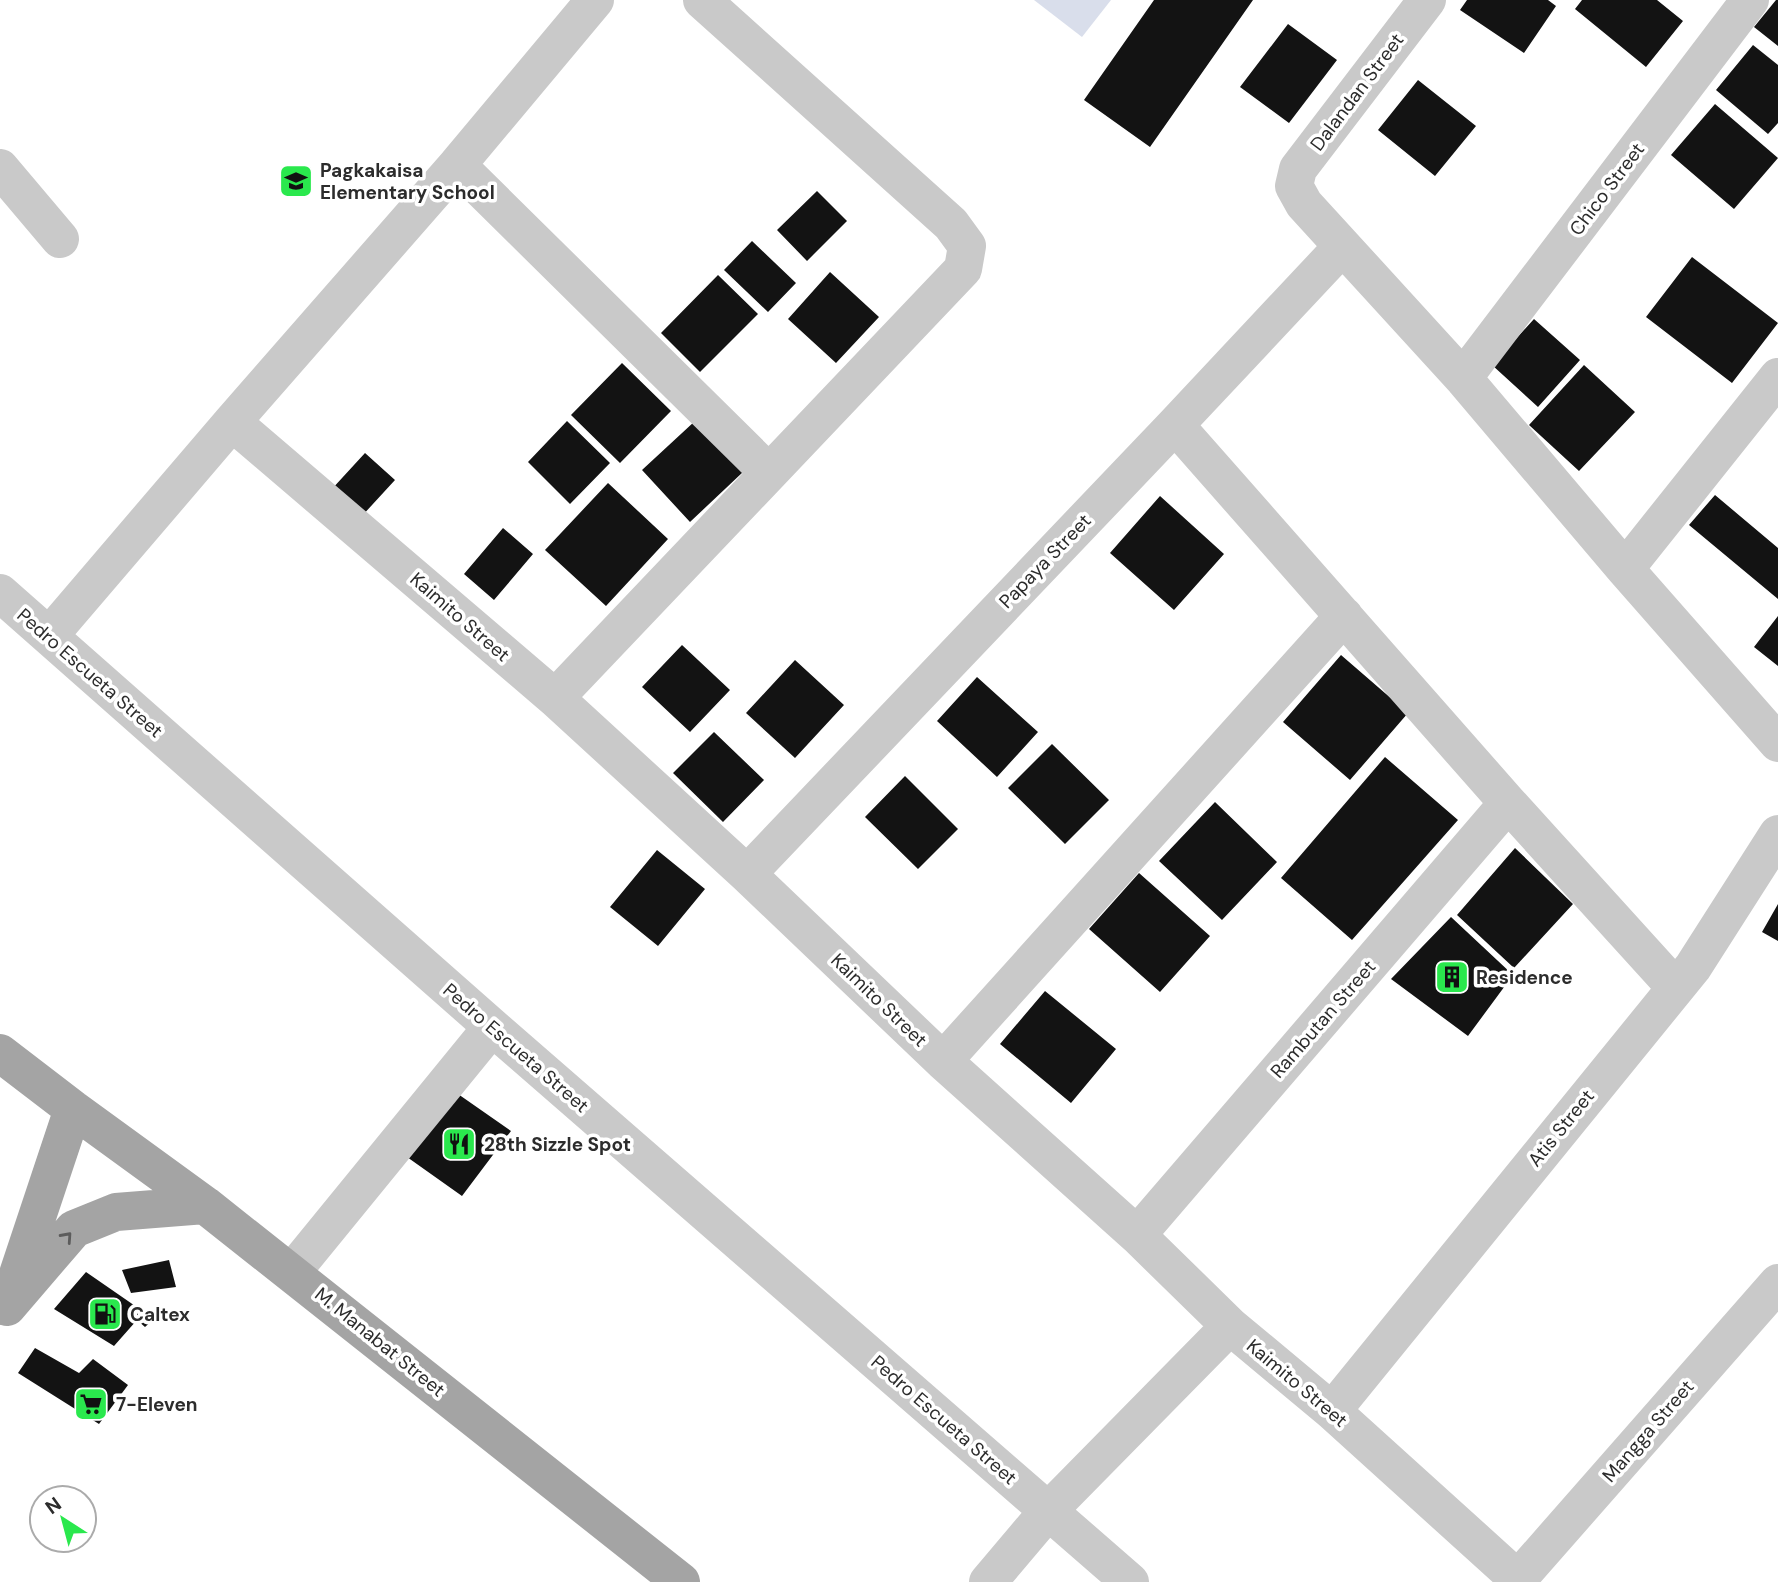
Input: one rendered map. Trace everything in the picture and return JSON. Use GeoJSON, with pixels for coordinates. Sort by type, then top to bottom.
{"type":"FeatureCollection","features":[{"type":"Feature","properties":{"kind":"main road","name":"M. Manabat Street"},"geometry":{"type":"LineString","coordinates":[[0,1053],[292,1272],[681,1582]]}},
{"type":"Feature","properties":{"kind":"main road"},"geometry":{"type":"LineString","coordinates":[[3,1315],[73,1109]]}},
{"type":"Feature","properties":{"kind":"main road"},"geometry":{"type":"LineString","coordinates":[[3,1315],[74,1229],[116,1212],[205,1205]]}},
{"type":"Feature","properties":{"kind":"street"},"geometry":{"type":"LineString","coordinates":[[49,636],[457,165],[595,0]]}},
{"type":"Feature","properties":{"kind":"street"},"geometry":{"type":"LineString","coordinates":[[555,698],[963,269],[967,246],[951,224],[702,0]]}},
{"type":"Feature","properties":{"kind":"street","name":"Dalandan Street"},"geometry":{"type":"LineString","coordinates":[[1342,247],[1304,204],[1294,187],[1298,169],[1427,0]]}},
{"type":"Feature","properties":{"kind":"street","name":"Chico Street"},"geometry":{"type":"LineString","coordinates":[[1463,378],[1750,0]]}},
{"type":"Feature","properties":{"kind":"street"},"geometry":{"type":"LineString","coordinates":[[457,165],[768,472]]}},
{"type":"Feature","properties":{"kind":"street"},"geometry":{"type":"LineString","coordinates":[[0,168],[60,239]]}},
{"type":"Feature","properties":{"kind":"street"},"geometry":{"type":"LineString","coordinates":[[1342,247],[1463,378],[1625,569],[1778,743]]}},
{"type":"Feature","properties":{"kind":"street","name":"Papaya Street"},"geometry":{"type":"LineString","coordinates":[[747,874],[1342,247]]}},
{"type":"Feature","properties":{"kind":"street"},"geometry":{"type":"LineString","coordinates":[[1625,569],[1778,377]]}},
{"type":"Feature","properties":{"kind":"street","name":"Kaimito Street"},"geometry":{"type":"LineString","coordinates":[[232,422],[555,698],[747,874],[943,1061],[1138,1235],[1230,1326],[1332,1411],[1519,1580]]}},
{"type":"Feature","properties":{"kind":"street"},"geometry":{"type":"LineString","coordinates":[[1175,425],[1508,803],[1675,987]]}},
{"type":"Feature","properties":{"kind":"street","name":"Pedro Escueta Street"},"geometry":{"type":"LineString","coordinates":[[0,593],[492,1027],[1130,1582]]}},
{"type":"Feature","properties":{"kind":"street"},"geometry":{"type":"LineString","coordinates":[[943,1061],[1344,616]]}},
{"type":"Feature","properties":{"kind":"street","name":"Rambutan Street"},"geometry":{"type":"LineString","coordinates":[[1138,1235],[1508,803]]}},
{"type":"Feature","properties":{"kind":"street","name":"Atis Street"},"geometry":{"type":"LineString","coordinates":[[1332,1411],[1693,967],[1778,834]]}},
{"type":"Feature","properties":{"kind":"street"},"geometry":{"type":"LineString","coordinates":[[292,1272],[492,1027]]}},
{"type":"Feature","properties":{"kind":"street","name":"Mangga Street"},"geometry":{"type":"LineString","coordinates":[[1519,1580],[1778,1283]]}},
{"type":"Feature","properties":{"kind":"street"},"geometry":{"type":"LineString","coordinates":[[988,1582],[1048,1511],[1230,1326]]}},
{"type":"Feature","properties":{"kind":"shaded area"},"geometry":{"type":"Polygon","coordinates":[[[1034,0],[1111,0],[1082,37],[1034,0]]]}},
{"type":"Feature","properties":{"kind":"building"},"geometry":{"type":"Polygon","coordinates":[[[1154,0],[1253,0],[1150,147],[1084,100],[1154,0]]]}},
{"type":"Feature","properties":{"kind":"building"},"geometry":{"type":"Polygon","coordinates":[[[1467,0],[1548,0],[1556,6],[1524,53],[1460,10],[1467,0]]]}},
{"type":"Feature","properties":{"kind":"building"},"geometry":{"type":"Polygon","coordinates":[[[1582,0],[1657,0],[1683,21],[1646,67],[1575,9],[1582,0]]]}},
{"type":"Feature","properties":{"kind":"building"},"geometry":{"type":"Polygon","coordinates":[[[1778,0],[1778,46],[1754,27],[1778,0]]]}},
{"type":"Feature","properties":{"kind":"building"},"geometry":{"type":"Polygon","coordinates":[[[1288,24],[1337,60],[1289,123],[1240,87],[1288,24]]]}},
{"type":"Feature","properties":{"kind":"building"},"geometry":{"type":"Polygon","coordinates":[[[1753,45],[1778,65],[1778,123],[1768,134],[1716,90],[1753,45]]]}},
{"type":"Feature","properties":{"kind":"building"},"geometry":{"type":"Polygon","coordinates":[[[1418,80],[1476,126],[1435,176],[1378,130],[1418,80]]]}},
{"type":"Feature","properties":{"kind":"building"},"geometry":{"type":"Polygon","coordinates":[[[1715,104],[1778,158],[1734,209],[1671,155],[1715,104]]]}},
{"type":"Feature","properties":{"kind":"building"},"geometry":{"type":"Polygon","coordinates":[[[817,191],[847,221],[807,261],[777,230],[817,191]]]}},
{"type":"Feature","properties":{"kind":"building"},"geometry":{"type":"Polygon","coordinates":[[[752,241],[796,283],[768,312],[724,270],[752,241]]]}},
{"type":"Feature","properties":{"kind":"building"},"geometry":{"type":"Polygon","coordinates":[[[1692,257],[1778,323],[1732,383],[1646,317],[1692,257]]]}},
{"type":"Feature","properties":{"kind":"building"},"geometry":{"type":"Polygon","coordinates":[[[830,272],[879,317],[836,363],[788,319],[830,272]]]}},
{"type":"Feature","properties":{"kind":"building"},"geometry":{"type":"Polygon","coordinates":[[[718,275],[758,314],[700,372],[661,333],[718,275]]]}},
{"type":"Feature","properties":{"kind":"building"},"geometry":{"type":"Polygon","coordinates":[[[1534,319],[1580,360],[1538,407],[1492,365],[1534,319]]]}},
{"type":"Feature","properties":{"kind":"building"},"geometry":{"type":"Polygon","coordinates":[[[622,363],[671,411],[620,463],[571,415],[622,363]]]}},
{"type":"Feature","properties":{"kind":"building"},"geometry":{"type":"Polygon","coordinates":[[[1584,365],[1635,412],[1579,471],[1529,425],[1584,365]]]}},
{"type":"Feature","properties":{"kind":"building"},"geometry":{"type":"Polygon","coordinates":[[[567,421],[610,463],[570,504],[528,462],[567,421]]]}},
{"type":"Feature","properties":{"kind":"building"},"geometry":{"type":"Polygon","coordinates":[[[695,421],[743,472],[690,522],[642,470],[695,421]]]}},
{"type":"Feature","properties":{"kind":"building"},"geometry":{"type":"Polygon","coordinates":[[[365,453],[395,480],[361,517],[331,490],[365,453]]]}},
{"type":"Feature","properties":{"kind":"building"},"geometry":{"type":"Polygon","coordinates":[[[608,483],[668,539],[606,606],[545,550],[608,483]]]}},
{"type":"Feature","properties":{"kind":"building"},"geometry":{"type":"Polygon","coordinates":[[[1715,495],[1778,548],[1778,599],[1689,525],[1715,495]]]}},
{"type":"Feature","properties":{"kind":"building"},"geometry":{"type":"Polygon","coordinates":[[[1160,496],[1224,554],[1174,610],[1110,553],[1160,496]]]}},
{"type":"Feature","properties":{"kind":"building"},"geometry":{"type":"Polygon","coordinates":[[[503,528],[533,554],[494,600],[464,574],[503,528]]]}},
{"type":"Feature","properties":{"kind":"building"},"geometry":{"type":"Polygon","coordinates":[[[1778,616],[1778,666],[1754,647],[1778,616]]]}},
{"type":"Feature","properties":{"kind":"building"},"geometry":{"type":"Polygon","coordinates":[[[682,645],[730,690],[690,732],[642,687],[682,645]]]}},
{"type":"Feature","properties":{"kind":"building"},"geometry":{"type":"Polygon","coordinates":[[[1341,655],[1408,713],[1350,780],[1283,722],[1341,655]]]}},
{"type":"Feature","properties":{"kind":"building"},"geometry":{"type":"Polygon","coordinates":[[[795,660],[844,705],[795,758],[746,713],[795,660]]]}},
{"type":"Feature","properties":{"kind":"building"},"geometry":{"type":"Polygon","coordinates":[[[977,677],[1038,732],[997,777],[937,721],[977,677]]]}},
{"type":"Feature","properties":{"kind":"building"},"geometry":{"type":"Polygon","coordinates":[[[714,732],[764,780],[723,822],[673,773],[714,732]]]}},
{"type":"Feature","properties":{"kind":"building"},"geometry":{"type":"Polygon","coordinates":[[[1052,744],[1109,800],[1065,844],[1008,788],[1052,744]]]}},
{"type":"Feature","properties":{"kind":"building"},"geometry":{"type":"Polygon","coordinates":[[[1385,757],[1458,820],[1352,940],[1281,878],[1385,757]]]}},
{"type":"Feature","properties":{"kind":"building"},"geometry":{"type":"Polygon","coordinates":[[[905,776],[958,829],[918,869],[865,817],[905,776]]]}},
{"type":"Feature","properties":{"kind":"building"},"geometry":{"type":"Polygon","coordinates":[[[1215,802],[1277,862],[1222,920],[1159,861],[1215,802]]]}},
{"type":"Feature","properties":{"kind":"building"},"geometry":{"type":"Polygon","coordinates":[[[1515,848],[1573,904],[1514,968],[1457,915],[1515,848]]]}},
{"type":"Feature","properties":{"kind":"building"},"geometry":{"type":"Polygon","coordinates":[[[657,850],[705,889],[658,946],[610,907],[657,850]]]}},
{"type":"Feature","properties":{"kind":"building"},"geometry":{"type":"Polygon","coordinates":[[[1139,873],[1210,936],[1160,992],[1089,929],[1139,873]]]}},
{"type":"Feature","properties":{"kind":"building"},"geometry":{"type":"Polygon","coordinates":[[[1778,904],[1778,941],[1762,932],[1778,904]]]}},
{"type":"Feature","properties":{"kind":"building","name":"Residence"},"geometry":{"type":"Polygon","coordinates":[[[1451,917],[1513,975],[1468,1036],[1391,979],[1451,917]]]}},
{"type":"Feature","properties":{"kind":"building"},"geometry":{"type":"Polygon","coordinates":[[[1045,991],[1116,1049],[1071,1103],[1000,1044],[1045,991]]]}},
{"type":"Feature","properties":{"kind":"building","name":"28th Sizzle Spot"},"geometry":{"type":"Polygon","coordinates":[[[458,1094],[511,1131],[462,1196],[407,1157],[458,1094]]]}},
{"type":"Feature","properties":{"kind":"building"},"geometry":{"type":"Polygon","coordinates":[[[169,1260],[176,1287],[131,1293],[122,1270],[169,1260]]]}},
{"type":"Feature","properties":{"kind":"building","name":"Caltex"},"geometry":{"type":"Polygon","coordinates":[[[86,1272],[154,1319],[145,1327],[137,1320],[114,1346],[54,1309],[86,1272]]]}},
{"type":"Feature","properties":{"kind":"building","name":"7-Eleven"},"geometry":{"type":"Polygon","coordinates":[[[35,1348],[79,1373],[93,1359],[128,1385],[99,1424],[18,1373],[35,1348]]]}},
{"type":"Feature","properties":{"kind":"place","name":"Pagkakaisa Elementary School"},"geometry":{"type":"Point","coordinates":[296,181]}},
{"type":"Feature","properties":{"kind":"place","name":"Residence"},"geometry":{"type":"Point","coordinates":[1452,977]}},
{"type":"Feature","properties":{"kind":"place","name":"28th Sizzle Spot"},"geometry":{"type":"Point","coordinates":[459,1144]}},
{"type":"Feature","properties":{"kind":"place","name":"Caltex"},"geometry":{"type":"Point","coordinates":[105,1314]}},
{"type":"Feature","properties":{"kind":"place","name":"7-Eleven"},"geometry":{"type":"Point","coordinates":[91,1404]}}]}
